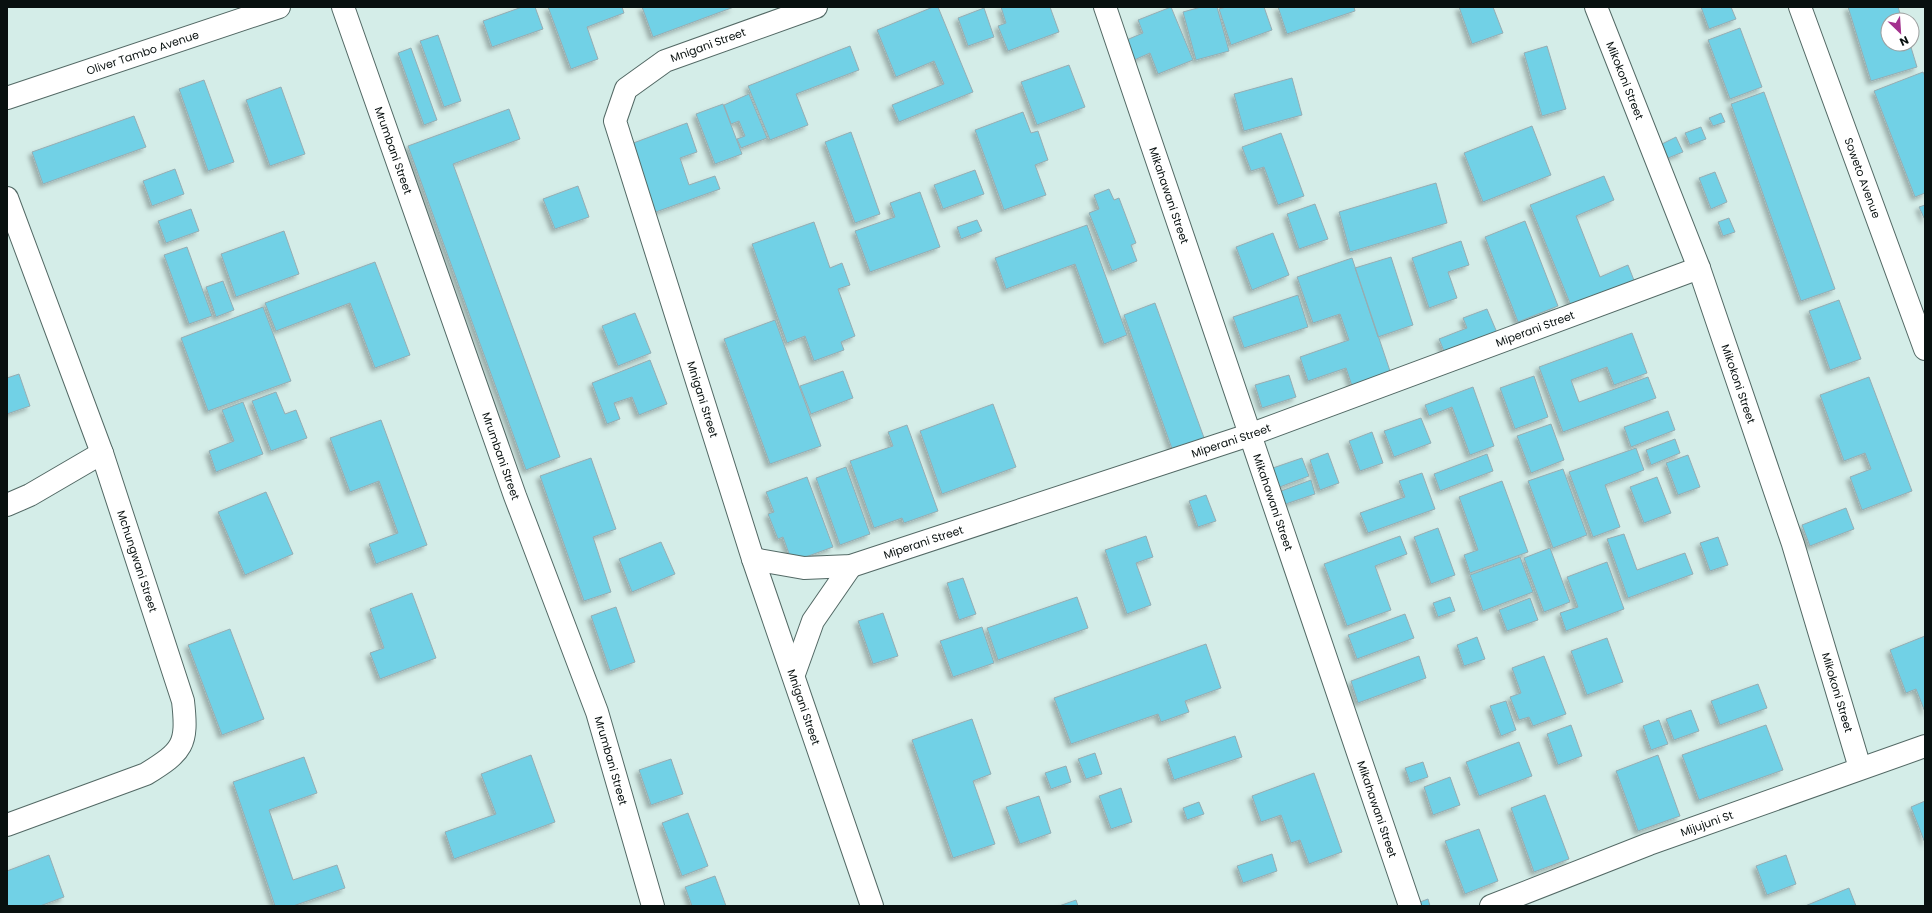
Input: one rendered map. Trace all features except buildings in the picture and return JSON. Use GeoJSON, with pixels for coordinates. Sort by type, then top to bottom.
{"type":"FeatureCollection","features":[{"type":"Feature","properties":{"kind":"street","name":"Oliver Tambo Avenue"},"geometry":{"type":"LineString","coordinates":[[7,98],[279,7]]}},
{"type":"Feature","properties":{"kind":"street","name":"Mrumbani Street"},"geometry":{"type":"LineString","coordinates":[[343,7],[515,496],[597,712],[653,906]]}},
{"type":"Feature","properties":{"kind":"street","name":"Mnigani Street"},"geometry":{"type":"LineString","coordinates":[[816,7],[665,61],[626,89],[615,121],[754,559],[872,906]]}},
{"type":"Feature","properties":{"kind":"street","name":"Mikahawani Street"},"geometry":{"type":"LineString","coordinates":[[1105,7],[1410,906]]}},
{"type":"Feature","properties":{"kind":"street","name":"Mikokoni Street"},"geometry":{"type":"LineString","coordinates":[[1596,7],[1699,268],[1793,544],[1860,768]]}},
{"type":"Feature","properties":{"kind":"street","name":"Soweto Avenue"},"geometry":{"type":"LineString","coordinates":[[1800,7],[1925,349]]}},
{"type":"Feature","properties":{"kind":"street","name":"Mchungwani Street"},"geometry":{"type":"LineString","coordinates":[[7,198],[102,453],[183,701],[186,724],[182,744],[166,762],[146,774],[7,825]]}},
{"type":"Feature","properties":{"kind":"street","name":"Miperani Street"},"geometry":{"type":"LineString","coordinates":[[754,559],[804,568],[851,566],[1249,435],[1699,268]]}},
{"type":"Feature","properties":{"kind":"street"},"geometry":{"type":"LineString","coordinates":[[7,505],[30,495],[102,453]]}},
{"type":"Feature","properties":{"kind":"street"},"geometry":{"type":"LineString","coordinates":[[794,674],[813,621],[851,566]]}},
{"type":"Feature","properties":{"kind":"street","name":"Mijujuni St"},"geometry":{"type":"LineString","coordinates":[[1491,906],[1649,844],[1925,746]]}}]}
